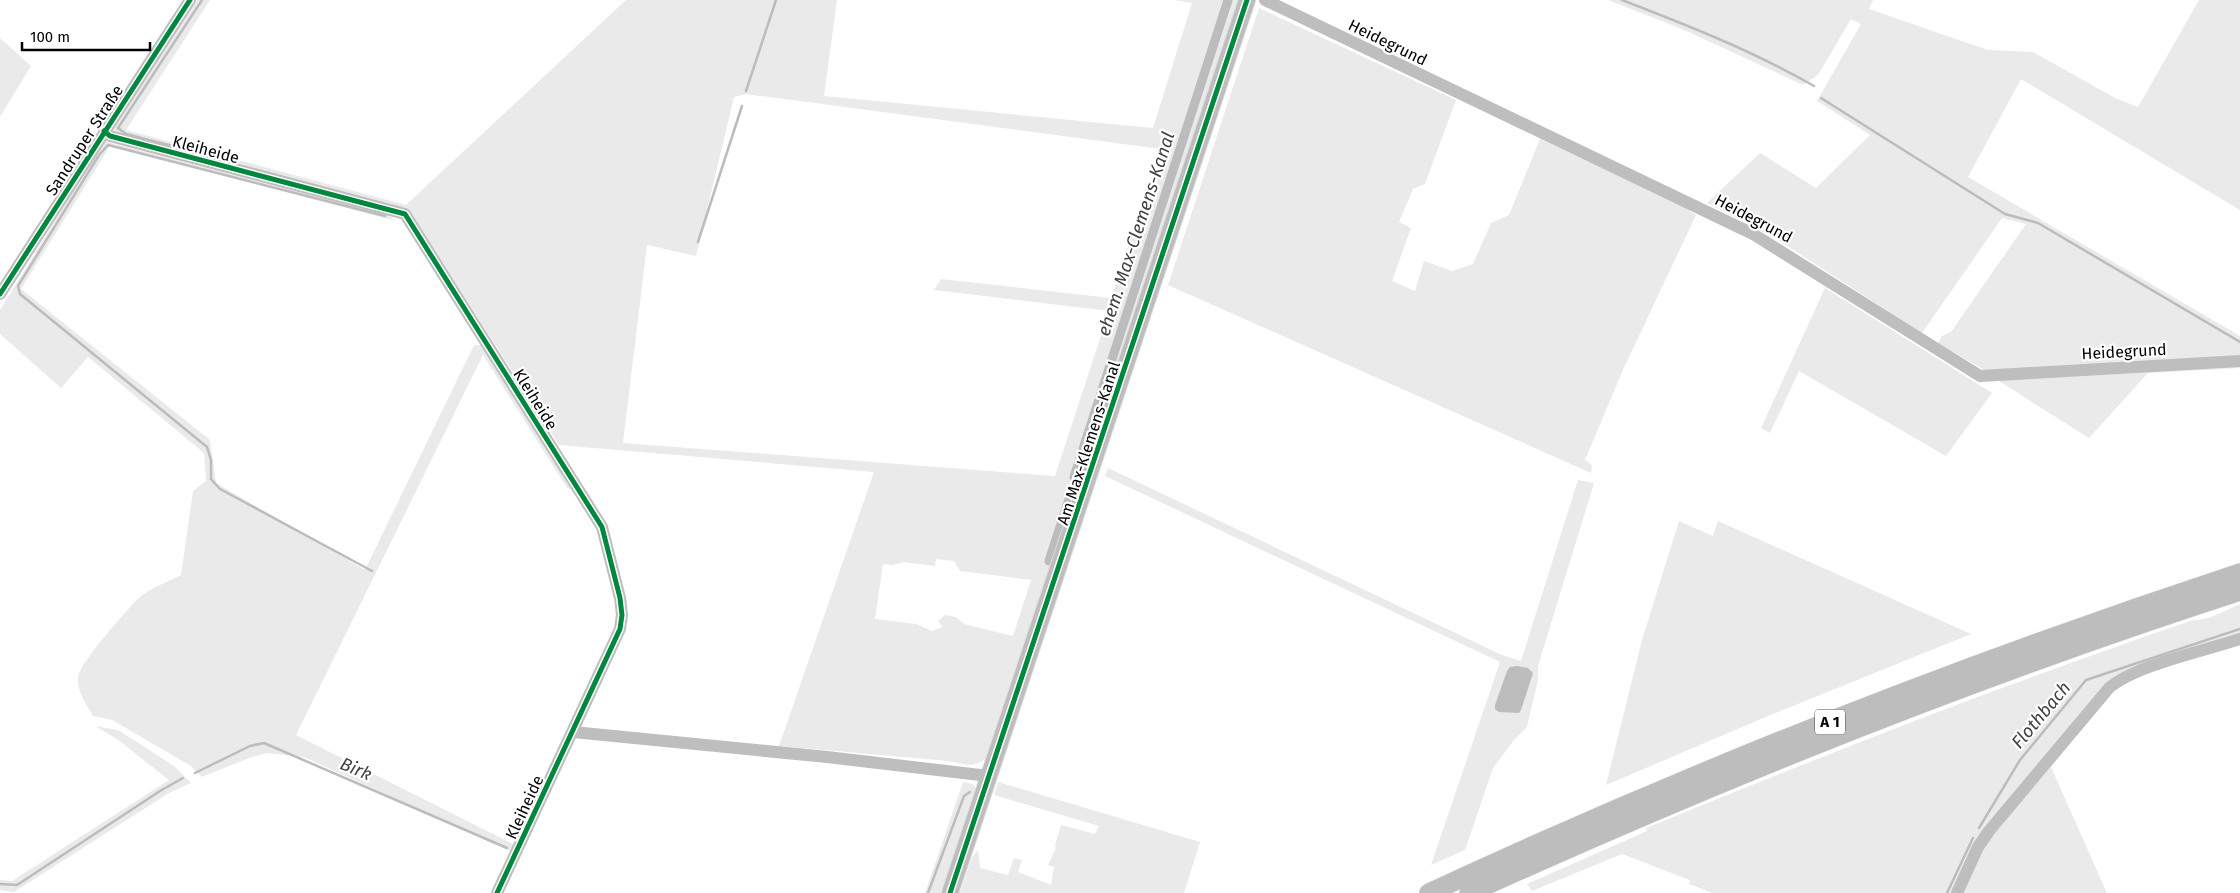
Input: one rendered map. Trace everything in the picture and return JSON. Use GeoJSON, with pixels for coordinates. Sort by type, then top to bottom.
{"type":"FeatureCollection","features":[{"type":"Feature","properties":{"kind":"highway","name":"A 1"},"geometry":{"type":"LineString","coordinates":[[1429,893],[1676,784],[1860,710],[2030,646],[2240,573]]}},
{"type":"Feature","properties":{"kind":"highway","name":"A 1"},"geometry":{"type":"LineString","coordinates":[[1469,893],[1615,828],[1815,745],[2042,659],[2240,591]]}},
{"type":"Feature","properties":{"kind":"main road","name":"Am Max-Klemens-Kanal"},"geometry":{"type":"LineString","coordinates":[[950,893],[1247,0]]}},
{"type":"Feature","properties":{"kind":"street","name":"Sandruper Straße"},"geometry":{"type":"LineString","coordinates":[[0,294],[190,0]]}},
{"type":"Feature","properties":{"kind":"street","name":"Heidegrund"},"geometry":{"type":"LineString","coordinates":[[1264,0],[1753,234],[1980,376],[2240,361]]}},
{"type":"Feature","properties":{"kind":"street","name":"Kleiheide"},"geometry":{"type":"LineString","coordinates":[[104,131],[110,136],[406,214],[602,527],[607,540],[620,598],[621,622],[614,644],[497,893]]}},
{"type":"Feature","properties":{"kind":"street"},"geometry":{"type":"LineString","coordinates":[[1957,893],[1978,847],[1989,830],[2109,688],[2137,672],[2240,640]]}},
{"type":"Feature","properties":{"kind":"street"},"geometry":{"type":"LineString","coordinates":[[573,732],[989,776]]}},
{"type":"Feature","properties":{"kind":"shaded area"},"geometry":{"type":"Polygon","coordinates":[[[197,0],[210,0],[126,130],[406,205],[626,0],[837,0],[824,96],[1153,128],[1192,3],[1174,0],[1238,0],[1239,3],[989,755],[979,763],[970,765],[948,761],[779,746],[874,472],[559,445],[412,214],[115,133],[114,127],[197,0]],[[746,94],[734,97],[696,256],[647,245],[623,443],[1055,476],[1109,311],[934,290],[941,279],[1111,298],[1161,149],[746,94]],[[936,559],[935,566],[904,562],[892,565],[883,564],[875,619],[916,624],[932,631],[943,627],[938,621],[945,615],[956,617],[964,624],[1013,636],[1031,580],[960,571],[954,561],[936,559]]]}},
{"type":"Feature","properties":{"kind":"shaded area"},"geometry":{"type":"Polygon","coordinates":[[[1608,0],[1873,0],[1869,9],[1988,50],[2033,52],[2115,98],[2138,107],[2199,0],[2240,0],[2240,210],[2021,79],[1968,177],[2240,336],[2240,368],[2148,373],[2089,438],[1981,368],[1938,343],[1942,336],[1951,332],[2026,224],[2002,218],[1922,333],[1775,238],[1707,203],[1760,153],[1816,188],[1870,135],[1817,101],[1861,24],[1851,19],[1818,75],[1803,85],[1682,29],[1608,0]]]}},
{"type":"Feature","properties":{"kind":"shaded area"},"geometry":{"type":"Polygon","coordinates":[[[1259,8],[1456,100],[1425,184],[1413,189],[1399,222],[1411,228],[1392,281],[1415,291],[1424,261],[1452,271],[1473,264],[1491,223],[1509,215],[1540,139],[1684,207],[1696,215],[1622,372],[1585,460],[1592,465],[1591,473],[1168,285],[1259,8]]]}},
{"type":"Feature","properties":{"kind":"shaded area"},"geometry":{"type":"Polygon","coordinates":[[[0,38],[31,66],[0,117],[0,38]]]}},
{"type":"Feature","properties":{"kind":"shaded area"},"geometry":{"type":"Polygon","coordinates":[[[104,141],[389,216],[396,221],[110,146],[21,289],[210,440],[216,483],[365,570],[474,345],[481,345],[574,490],[567,488],[483,355],[296,735],[513,844],[510,851],[304,757],[267,753],[249,758],[202,777],[191,766],[112,720],[93,716],[82,697],[78,677],[87,660],[105,636],[140,597],[181,575],[193,491],[206,481],[204,453],[88,357],[61,388],[0,334],[0,310],[104,141]]]}},
{"type":"Feature","properties":{"kind":"shaded area"},"geometry":{"type":"Polygon","coordinates":[[[1825,288],[1992,393],[1946,456],[1799,371],[1770,433],[1761,428],[1825,288]]]}},
{"type":"Feature","properties":{"kind":"shaded area"},"geometry":{"type":"Polygon","coordinates":[[[1108,468],[1502,655],[1521,661],[1578,480],[1594,483],[1538,666],[1538,680],[1527,727],[1514,740],[1493,768],[1465,850],[1431,865],[1500,662],[1105,476],[1108,468]]]}},
{"type":"Feature","properties":{"kind":"shaded area"},"geometry":{"type":"Polygon","coordinates":[[[1679,521],[1713,536],[1718,521],[1971,634],[1768,716],[1606,785],[1642,640],[1679,521]]]}},
{"type":"Feature","properties":{"kind":"shaded area"},"geometry":{"type":"Polygon","coordinates":[[[2240,604],[2240,637],[2127,673],[2027,780],[1954,893],[1712,893],[1689,884],[1690,880],[1622,854],[1532,891],[1527,884],[1647,831],[1646,828],[1781,773],[1984,695],[2190,621],[2209,618],[2240,604]]]}},
{"type":"Feature","properties":{"kind":"shaded area"},"geometry":{"type":"Polygon","coordinates":[[[1510,667],[1528,668],[1533,673],[1521,710],[1519,713],[1499,712],[1495,709],[1495,705],[1507,671],[1510,667]]]}},
{"type":"Feature","properties":{"kind":"shaded area"},"geometry":{"type":"Polygon","coordinates":[[[95,726],[118,730],[174,766],[191,783],[169,793],[14,892],[0,890],[0,880],[12,881],[169,780],[117,739],[95,726]]]}},
{"type":"Feature","properties":{"kind":"shaded area"},"geometry":{"type":"Polygon","coordinates":[[[2051,767],[2107,893],[1960,893],[1984,843],[2051,767]]]}},
{"type":"Feature","properties":{"kind":"shaded area"},"geometry":{"type":"Polygon","coordinates":[[[963,782],[973,784],[978,791],[944,893],[925,893],[963,782]]]}},
{"type":"Feature","properties":{"kind":"shaded area"},"geometry":{"type":"Polygon","coordinates":[[[998,782],[1200,842],[1184,893],[960,893],[972,857],[978,850],[980,868],[1008,875],[1014,858],[1022,860],[1018,872],[1051,885],[1054,867],[1048,865],[1056,848],[1055,845],[1061,825],[1095,834],[1099,826],[994,795],[998,782]]]}},
{"type":"Feature","properties":{"kind":"waterway"},"geometry":{"type":"LineString","coordinates":[[118,128],[202,0]]}},
{"type":"Feature","properties":{"kind":"waterway"},"geometry":{"type":"LineString","coordinates":[[746,91],[776,0]]}},
{"type":"Feature","properties":{"kind":"waterway","name":"ehem. Max-Clemens-Kanal"},"geometry":{"type":"LineString","coordinates":[[1074,477],[1228,0]]}},
{"type":"Feature","properties":{"kind":"waterway"},"geometry":{"type":"LineString","coordinates":[[1622,0],[1744,50],[1814,86]]}},
{"type":"Feature","properties":{"kind":"waterway"},"geometry":{"type":"LineString","coordinates":[[1821,98],[2005,214],[2038,223],[2240,342]]}},
{"type":"Feature","properties":{"kind":"waterway"},"geometry":{"type":"LineString","coordinates":[[698,242],[742,106]]}},
{"type":"Feature","properties":{"kind":"waterway"},"geometry":{"type":"LineString","coordinates":[[118,128],[126,134],[180,148]]}},
{"type":"Feature","properties":{"kind":"waterway"},"geometry":{"type":"LineString","coordinates":[[372,571],[220,489],[211,479],[211,460],[207,447],[20,294],[18,286],[99,155],[108,145],[385,216]]}},
{"type":"Feature","properties":{"kind":"waterway","name":"ehem. Max-Clemens-Kanal"},"geometry":{"type":"LineString","coordinates":[[1049,561],[1072,490]]}},
{"type":"Feature","properties":{"kind":"waterway","name":"Flothbach"},"geometry":{"type":"LineString","coordinates":[[1979,828],[2020,760],[2086,680],[2240,629]]}},
{"type":"Feature","properties":{"kind":"waterway","name":"Birk"},"geometry":{"type":"LineString","coordinates":[[195,773],[250,746],[264,743],[507,848]]}},
{"type":"Feature","properties":{"kind":"waterway","name":"Birk"},"geometry":{"type":"LineString","coordinates":[[0,884],[17,885],[160,791],[183,778]]}},
{"type":"Feature","properties":{"kind":"waterway"},"geometry":{"type":"LineString","coordinates":[[928,893],[964,796],[970,792]]}},
{"type":"Feature","properties":{"kind":"waterway","name":"Flothbach"},"geometry":{"type":"LineString","coordinates":[[1947,893],[1973,838]]}},
{"type":"Feature","properties":{"kind":"cycle path"},"geometry":{"type":"LineString","coordinates":[[0,294],[190,0]]}},
{"type":"Feature","properties":{"kind":"cycle path"},"geometry":{"type":"LineString","coordinates":[[950,893],[1247,0]]}},
{"type":"Feature","properties":{"kind":"cycle path"},"geometry":{"type":"LineString","coordinates":[[104,131],[110,136],[405,214],[602,527],[620,598],[622,615],[620,629],[497,893]]}}]}
